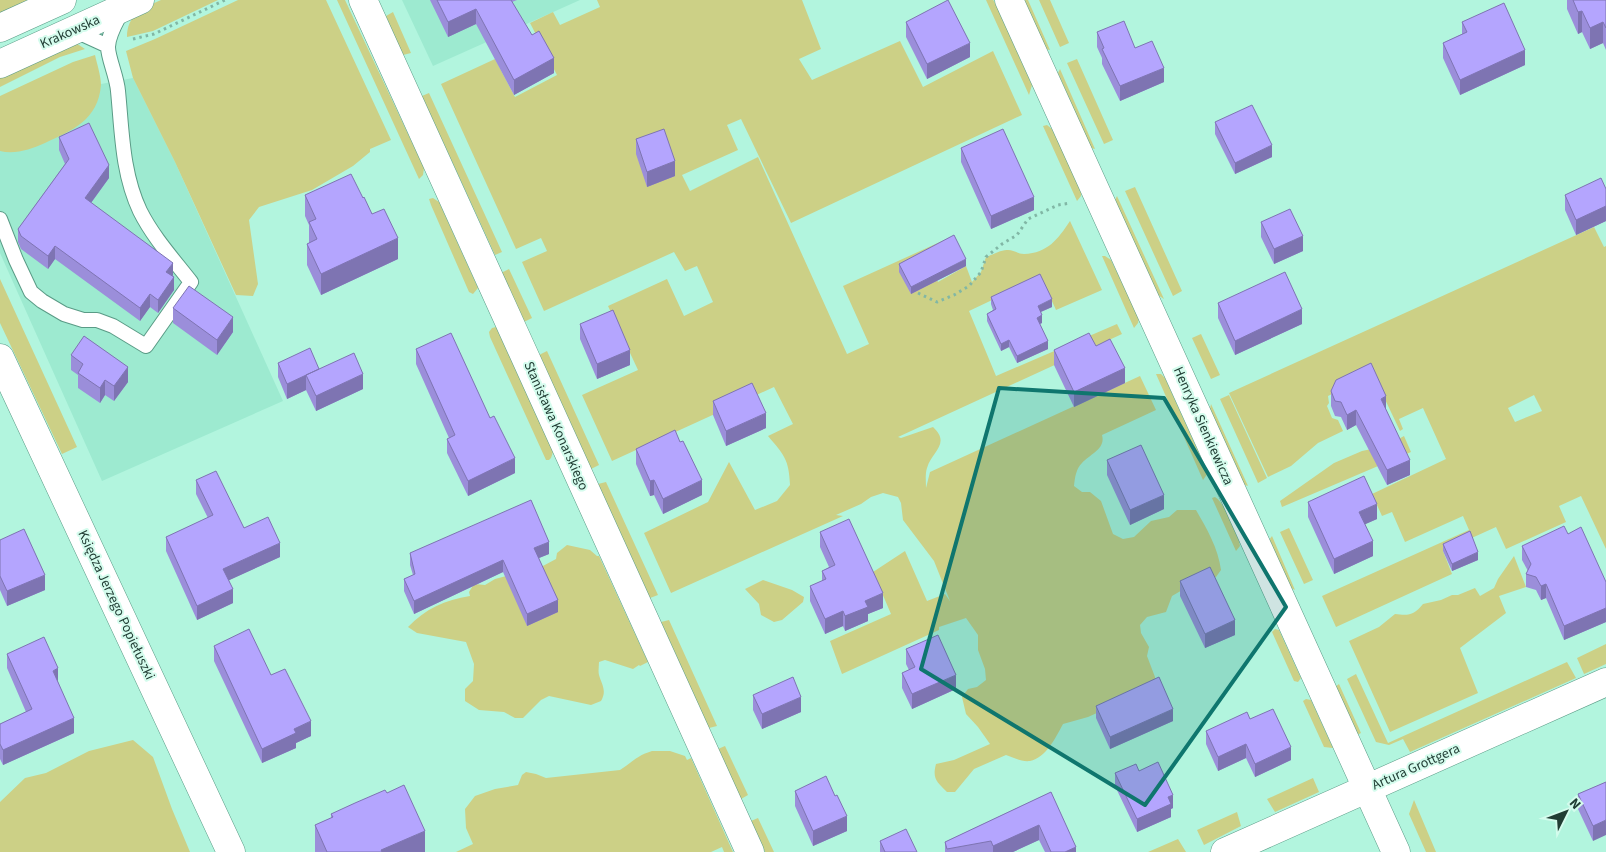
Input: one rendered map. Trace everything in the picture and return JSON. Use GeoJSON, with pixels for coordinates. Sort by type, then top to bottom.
{"type":"FeatureCollection","features":[{"type":"Feature","properties":{"kind":"street"},"geometry":{"type":"LineString","coordinates":[[0,28],[62,0]]}},
{"type":"Feature","properties":{"kind":"street","name":"Stanisława Konarskiego"},"geometry":{"type":"LineString","coordinates":[[363,0],[750,852]]}},
{"type":"Feature","properties":{"kind":"street","name":"Henryka Sienkiewicza"},"geometry":{"type":"LineString","coordinates":[[1009,0],[1396,852]]}},
{"type":"Feature","properties":{"kind":"street","name":"Krakowska"},"geometry":{"type":"LineString","coordinates":[[0,64],[132,4]]}},
{"type":"Feature","properties":{"kind":"street"},"geometry":{"type":"LineString","coordinates":[[27,16],[39,16],[56,21],[73,30]]}},
{"type":"Feature","properties":{"kind":"street","name":"Księdza Jerzego Popiełuszki"},"geometry":{"type":"LineString","coordinates":[[0,358],[231,852]]}},
{"type":"Feature","properties":{"kind":"street","name":"Artura Grottgera"},"geometry":{"type":"LineString","coordinates":[[1225,852],[1606,682]]}},
{"type":"Feature","properties":{"kind":"lane"},"geometry":{"type":"LineString","coordinates":[[0,219],[31,292],[64,314],[83,320],[97,320],[113,326],[146,346],[191,282],[153,233],[140,211],[128,175],[120,132],[117,81],[108,46],[114,28],[132,4]]}},
{"type":"Feature","properties":{"kind":"lane"},"geometry":{"type":"LineString","coordinates":[[73,30],[108,46]]}},
{"type":"Feature","properties":{"kind":"path"},"geometry":{"type":"LineString","coordinates":[[918,293],[937,302],[954,295],[969,286],[981,272],[986,257],[1017,235],[1028,218],[1058,205],[1072,203]]}},
{"type":"Feature","properties":{"kind":"highlighted area"},"geometry":{"type":"Polygon","coordinates":[[[999,388],[1164,398],[1286,607],[1145,805],[921,669],[999,388]]]}},
{"type":"Feature","properties":{"kind":"shaded area"},"geometry":{"type":"Polygon","coordinates":[[[0,0],[28,0],[0,13],[0,0]]]}},
{"type":"Feature","properties":{"kind":"shaded area"},"geometry":{"type":"Polygon","coordinates":[[[161,0],[218,0],[153,31],[127,37],[130,23],[137,13],[161,0]]]}},
{"type":"Feature","properties":{"kind":"shaded area"},"geometry":{"type":"Polygon","coordinates":[[[238,0],[326,0],[391,140],[370,149],[370,152],[353,166],[312,190],[259,207],[249,220],[258,284],[253,296],[236,295],[175,162],[133,78],[126,51],[238,0]]]}},
{"type":"Feature","properties":{"kind":"shaded area"},"geometry":{"type":"Polygon","coordinates":[[[337,0],[345,0],[424,168],[423,175],[419,179],[337,0]]]}},
{"type":"Feature","properties":{"kind":"shaded area"},"geometry":{"type":"Polygon","coordinates":[[[402,0],[580,0],[433,66],[402,0]]]}},
{"type":"Feature","properties":{"kind":"shaded area"},"geometry":{"type":"Polygon","coordinates":[[[597,0],[802,0],[821,49],[799,59],[812,80],[900,41],[923,87],[993,51],[1022,115],[791,223],[741,119],[727,125],[738,150],[682,175],[690,191],[758,157],[847,354],[869,344],[843,286],[951,237],[925,258],[938,282],[966,266],[972,282],[981,272],[986,257],[1006,250],[1024,254],[1040,251],[1052,244],[1070,221],[1102,290],[1056,310],[1041,277],[969,311],[996,376],[1117,324],[1122,334],[898,437],[901,438],[933,427],[938,433],[940,438],[939,448],[927,468],[926,488],[930,472],[1140,376],[1156,410],[1102,435],[1103,440],[1100,448],[1078,468],[1074,486],[1082,492],[1090,492],[1101,501],[1113,534],[1123,539],[1134,537],[1151,521],[1169,517],[1177,510],[1196,510],[1215,546],[1221,570],[1216,577],[1184,589],[1172,596],[1166,612],[1147,617],[1140,625],[1141,633],[1149,647],[1147,656],[1155,677],[1155,687],[1088,717],[1063,724],[1050,746],[1036,759],[1024,761],[1006,755],[974,769],[955,792],[947,792],[936,780],[936,764],[954,760],[990,744],[966,714],[962,697],[968,689],[977,687],[986,680],[985,669],[978,650],[978,635],[966,618],[939,627],[939,630],[842,674],[830,641],[891,614],[873,572],[905,551],[927,601],[945,594],[950,601],[934,561],[903,520],[901,503],[898,497],[883,493],[871,497],[861,504],[836,515],[843,516],[671,593],[644,533],[708,502],[729,462],[755,510],[777,501],[790,485],[789,476],[785,458],[768,436],[793,424],[774,387],[612,461],[582,395],[638,370],[608,306],[667,279],[684,316],[713,302],[697,266],[685,271],[674,252],[544,311],[522,262],[547,251],[541,238],[516,249],[441,84],[495,59],[515,97],[557,75],[530,23],[553,12],[560,25],[600,7],[597,0]]]}},
{"type":"Feature","properties":{"kind":"shaded area"},"geometry":{"type":"Polygon","coordinates":[[[986,0],[994,1],[1032,85],[1029,95],[986,0]]]}},
{"type":"Feature","properties":{"kind":"shaded area"},"geometry":{"type":"Polygon","coordinates":[[[1024,0],[1028,0],[1050,50],[1045,49],[1024,0]]]}},
{"type":"Feature","properties":{"kind":"shaded area"},"geometry":{"type":"Polygon","coordinates":[[[1039,0],[1050,0],[1069,43],[1060,47],[1039,0]]]}},
{"type":"Feature","properties":{"kind":"shaded area"},"geometry":{"type":"Polygon","coordinates":[[[393,12],[411,53],[403,55],[386,16],[393,12]]]}},
{"type":"Feature","properties":{"kind":"shaded area"},"geometry":{"type":"Polygon","coordinates":[[[76,43],[85,49],[60,57],[0,87],[0,75],[76,43]]]}},
{"type":"Feature","properties":{"kind":"shaded area"},"geometry":{"type":"Polygon","coordinates":[[[95,55],[101,85],[95,107],[89,115],[74,128],[40,145],[17,152],[0,151],[0,96],[73,62],[95,55]]]}},
{"type":"Feature","properties":{"kind":"shaded area"},"geometry":{"type":"Polygon","coordinates":[[[1077,59],[1113,140],[1104,144],[1067,63],[1077,59]]]}},
{"type":"Feature","properties":{"kind":"shaded area"},"geometry":{"type":"Polygon","coordinates":[[[1060,69],[1095,149],[1091,148],[1058,73],[1060,69]]]}},
{"type":"Feature","properties":{"kind":"shaded area"},"geometry":{"type":"Polygon","coordinates":[[[133,78],[175,162],[283,401],[102,481],[0,253],[0,125],[101,84],[133,78]]]}},
{"type":"Feature","properties":{"kind":"shaded area"},"geometry":{"type":"Polygon","coordinates":[[[429,93],[502,252],[495,255],[422,96],[429,93]]]}},
{"type":"Feature","properties":{"kind":"shaded area"},"geometry":{"type":"Polygon","coordinates":[[[1047,125],[1052,129],[1081,191],[1081,196],[1077,201],[1043,126],[1047,125]]]}},
{"type":"Feature","properties":{"kind":"shaded area"},"geometry":{"type":"Polygon","coordinates":[[[1135,187],[1182,291],[1173,296],[1125,191],[1135,187]]]}},
{"type":"Feature","properties":{"kind":"shaded area"},"geometry":{"type":"Polygon","coordinates":[[[1117,196],[1164,299],[1158,295],[1115,200],[1117,196]]]}},
{"type":"Feature","properties":{"kind":"shaded area"},"geometry":{"type":"Polygon","coordinates":[[[433,198],[439,202],[478,288],[473,294],[469,292],[431,205],[429,199],[433,198]]]}},
{"type":"Feature","properties":{"kind":"shaded area"},"geometry":{"type":"Polygon","coordinates":[[[1594,227],[1604,247],[1606,246],[1606,549],[1581,496],[1559,506],[1566,522],[1506,549],[1496,527],[1443,551],[1452,574],[1336,627],[1322,596],[1469,530],[1463,516],[1405,542],[1392,512],[1382,516],[1372,494],[1446,459],[1423,408],[1399,419],[1403,429],[1400,431],[1373,374],[1328,396],[1329,403],[1327,406],[1332,418],[1338,420],[1343,431],[1318,443],[1291,466],[1268,477],[1229,393],[1594,227]],[[1534,395],[1508,408],[1515,422],[1542,411],[1534,395]]]}},
{"type":"Feature","properties":{"kind":"shaded area"},"geometry":{"type":"Polygon","coordinates":[[[1102,256],[1111,260],[1139,318],[1134,328],[1102,256]]]}},
{"type":"Feature","properties":{"kind":"shaded area"},"geometry":{"type":"Polygon","coordinates":[[[509,269],[532,318],[524,322],[501,273],[509,269]]]}},
{"type":"Feature","properties":{"kind":"shaded area"},"geometry":{"type":"Polygon","coordinates":[[[0,279],[77,447],[62,454],[0,323],[0,279]]]}},
{"type":"Feature","properties":{"kind":"shaded area"},"geometry":{"type":"Polygon","coordinates":[[[496,327],[553,452],[549,460],[546,460],[490,337],[489,332],[492,328],[496,327]]]}},
{"type":"Feature","properties":{"kind":"shaded area"},"geometry":{"type":"Polygon","coordinates":[[[1201,334],[1220,375],[1211,379],[1192,338],[1201,334]]]}},
{"type":"Feature","properties":{"kind":"shaded area"},"geometry":{"type":"Polygon","coordinates":[[[547,351],[599,465],[591,469],[539,355],[547,351]]]}},
{"type":"Feature","properties":{"kind":"shaded area"},"geometry":{"type":"Polygon","coordinates":[[[1156,374],[1161,374],[1165,378],[1208,473],[1203,480],[1156,374]]]}},
{"type":"Feature","properties":{"kind":"shaded area"},"geometry":{"type":"Polygon","coordinates":[[[1229,395],[1267,478],[1258,483],[1220,399],[1229,395]]]}},
{"type":"Feature","properties":{"kind":"shaded area"},"geometry":{"type":"Polygon","coordinates":[[[1211,404],[1248,486],[1243,484],[1210,409],[1211,404]]]}},
{"type":"Feature","properties":{"kind":"shaded area"},"geometry":{"type":"Polygon","coordinates":[[[1404,436],[1411,452],[1282,507],[1280,501],[1334,463],[1362,451],[1386,446],[1404,436]]]}},
{"type":"Feature","properties":{"kind":"shaded area"},"geometry":{"type":"Polygon","coordinates":[[[606,482],[658,595],[650,598],[598,484],[606,482]]]}},
{"type":"Feature","properties":{"kind":"shaded area"},"geometry":{"type":"Polygon","coordinates":[[[1215,497],[1226,511],[1239,541],[1240,546],[1236,551],[1212,498],[1215,497]]]}},
{"type":"Feature","properties":{"kind":"shaded area"},"geometry":{"type":"Polygon","coordinates":[[[1289,528],[1313,580],[1304,584],[1280,532],[1289,528]]]}},
{"type":"Feature","properties":{"kind":"shaded area"},"geometry":{"type":"Polygon","coordinates":[[[1272,536],[1295,590],[1291,588],[1269,540],[1272,536]]]}},
{"type":"Feature","properties":{"kind":"shaded area"},"geometry":{"type":"Polygon","coordinates":[[[567,545],[590,550],[599,556],[648,662],[633,669],[605,660],[599,662],[599,673],[604,694],[601,701],[591,705],[549,696],[541,700],[523,718],[515,718],[504,712],[479,710],[465,701],[465,689],[473,681],[474,664],[466,642],[417,633],[408,627],[421,615],[436,606],[470,596],[469,592],[474,584],[485,585],[495,579],[541,567],[556,559],[557,553],[567,545]]]}},
{"type":"Feature","properties":{"kind":"shaded area"},"geometry":{"type":"Polygon","coordinates":[[[1514,556],[1526,587],[1499,596],[1506,613],[1460,648],[1478,693],[1390,732],[1349,641],[1379,627],[1395,614],[1411,614],[1423,604],[1458,595],[1475,588],[1480,596],[1494,588],[1514,556]]]}},
{"type":"Feature","properties":{"kind":"shaded area"},"geometry":{"type":"Polygon","coordinates":[[[763,580],[792,590],[804,597],[803,602],[782,620],[774,622],[761,615],[759,604],[745,589],[763,580]]]}},
{"type":"Feature","properties":{"kind":"shaded area"},"geometry":{"type":"Polygon","coordinates":[[[669,620],[717,726],[709,728],[661,622],[669,620]]]}},
{"type":"Feature","properties":{"kind":"shaded area"},"geometry":{"type":"Polygon","coordinates":[[[1275,629],[1279,630],[1301,678],[1298,682],[1294,681],[1272,632],[1275,629]]]}},
{"type":"Feature","properties":{"kind":"shaded area"},"geometry":{"type":"Polygon","coordinates":[[[1606,644],[1606,664],[1584,674],[1577,658],[1606,644]]]}},
{"type":"Feature","properties":{"kind":"shaded area"},"geometry":{"type":"Polygon","coordinates":[[[1567,662],[1576,678],[1410,752],[1403,739],[1389,745],[1376,742],[1347,679],[1356,674],[1388,743],[1567,662]]]}},
{"type":"Feature","properties":{"kind":"shaded area"},"geometry":{"type":"Polygon","coordinates":[[[1339,684],[1361,733],[1357,735],[1335,687],[1339,684]]]}},
{"type":"Feature","properties":{"kind":"shaded area"},"geometry":{"type":"Polygon","coordinates":[[[1306,699],[1311,700],[1333,748],[1324,747],[1303,701],[1306,699]]]}},
{"type":"Feature","properties":{"kind":"shaded area"},"geometry":{"type":"Polygon","coordinates":[[[133,740],[153,757],[190,852],[0,852],[0,802],[25,778],[46,773],[89,751],[133,740]]]}},
{"type":"Feature","properties":{"kind":"shaded area"},"geometry":{"type":"Polygon","coordinates":[[[725,746],[748,795],[741,799],[718,749],[725,746]]]}},
{"type":"Feature","properties":{"kind":"shaded area"},"geometry":{"type":"Polygon","coordinates":[[[652,751],[670,751],[685,756],[687,760],[691,758],[733,852],[724,852],[722,847],[711,852],[456,852],[473,844],[466,828],[465,809],[475,796],[495,789],[518,785],[522,775],[526,772],[546,778],[620,770],[638,757],[652,751]]]}},
{"type":"Feature","properties":{"kind":"shaded area"},"geometry":{"type":"Polygon","coordinates":[[[1313,778],[1319,792],[1275,812],[1267,799],[1313,778]]]}},
{"type":"Feature","properties":{"kind":"shaded area"},"geometry":{"type":"Polygon","coordinates":[[[1414,800],[1436,852],[1426,852],[1409,814],[1414,800]]]}},
{"type":"Feature","properties":{"kind":"shaded area"},"geometry":{"type":"Polygon","coordinates":[[[1237,812],[1241,826],[1204,845],[1197,830],[1237,812]]]}},
{"type":"Feature","properties":{"kind":"shaded area"},"geometry":{"type":"Polygon","coordinates":[[[758,818],[774,852],[765,852],[751,821],[758,818]]]}},
{"type":"Feature","properties":{"kind":"shaded area"},"geometry":{"type":"Polygon","coordinates":[[[1178,839],[1186,852],[1148,852],[1178,839]]]}},
{"type":"Feature","properties":{"kind":"building"},"geometry":{"type":"Polygon","coordinates":[[[437,0],[511,0],[532,35],[539,31],[554,58],[514,80],[476,9],[448,22],[437,0]]]}},
{"type":"Feature","properties":{"kind":"building"},"geometry":{"type":"Polygon","coordinates":[[[948,0],[970,43],[927,64],[906,22],[948,0]]]}},
{"type":"Feature","properties":{"kind":"building"},"geometry":{"type":"Polygon","coordinates":[[[1573,0],[1606,0],[1606,28],[1603,22],[1590,28],[1582,11],[1578,12],[1573,0]]]}},
{"type":"Feature","properties":{"kind":"building"},"geometry":{"type":"Polygon","coordinates":[[[1504,3],[1525,50],[1460,80],[1443,43],[1467,32],[1462,22],[1504,3]]]}},
{"type":"Feature","properties":{"kind":"building"},"geometry":{"type":"Polygon","coordinates":[[[1124,21],[1135,48],[1152,41],[1164,68],[1120,86],[1102,49],[1104,48],[1097,32],[1124,21]]]}},
{"type":"Feature","properties":{"kind":"building"},"geometry":{"type":"Polygon","coordinates":[[[1252,105],[1272,145],[1235,163],[1215,122],[1252,105]]]}},
{"type":"Feature","properties":{"kind":"building"},"geometry":{"type":"Polygon","coordinates":[[[89,123],[109,165],[85,198],[173,263],[166,272],[174,277],[158,300],[150,294],[140,308],[55,246],[48,256],[21,236],[18,229],[69,159],[59,137],[89,123]]]}},
{"type":"Feature","properties":{"kind":"building"},"geometry":{"type":"Polygon","coordinates":[[[664,129],[675,161],[647,172],[636,139],[664,129]]]}},
{"type":"Feature","properties":{"kind":"building"},"geometry":{"type":"Polygon","coordinates":[[[1003,129],[1034,197],[991,216],[961,148],[1003,129]]]}},
{"type":"Feature","properties":{"kind":"building"},"geometry":{"type":"Polygon","coordinates":[[[351,174],[372,214],[384,209],[398,238],[321,274],[307,244],[317,239],[309,222],[316,219],[305,195],[351,174]]]}},
{"type":"Feature","properties":{"kind":"building"},"geometry":{"type":"Polygon","coordinates":[[[1601,178],[1606,189],[1606,206],[1576,220],[1565,195],[1601,178]]]}},
{"type":"Feature","properties":{"kind":"building"},"geometry":{"type":"Polygon","coordinates":[[[1290,209],[1303,236],[1274,249],[1261,222],[1290,209]]]}},
{"type":"Feature","properties":{"kind":"building"},"geometry":{"type":"Polygon","coordinates":[[[954,235],[966,259],[911,287],[899,264],[954,235]]]}},
{"type":"Feature","properties":{"kind":"building"},"geometry":{"type":"Polygon","coordinates":[[[1285,272],[1302,309],[1235,341],[1218,303],[1285,272]]]}},
{"type":"Feature","properties":{"kind":"building"},"geometry":{"type":"Polygon","coordinates":[[[1040,274],[1052,299],[1038,306],[1042,315],[1037,318],[1048,341],[1017,356],[1009,340],[1001,344],[987,314],[996,309],[991,297],[1040,274]]]}},
{"type":"Feature","properties":{"kind":"building"},"geometry":{"type":"Polygon","coordinates":[[[189,286],[233,317],[217,340],[173,308],[189,286]]]}},
{"type":"Feature","properties":{"kind":"building"},"geometry":{"type":"Polygon","coordinates":[[[613,310],[630,350],[597,364],[580,324],[613,310]]]}},
{"type":"Feature","properties":{"kind":"building"},"geometry":{"type":"Polygon","coordinates":[[[451,333],[490,418],[494,416],[515,458],[468,481],[447,439],[455,435],[416,349],[451,333]]]}},
{"type":"Feature","properties":{"kind":"building"},"geometry":{"type":"Polygon","coordinates":[[[1089,333],[1096,346],[1110,339],[1125,368],[1074,392],[1054,350],[1089,333]]]}},
{"type":"Feature","properties":{"kind":"building"},"geometry":{"type":"Polygon","coordinates":[[[84,336],[128,367],[114,386],[105,380],[100,388],[78,373],[83,364],[71,355],[84,336]]]}},
{"type":"Feature","properties":{"kind":"building"},"geometry":{"type":"Polygon","coordinates":[[[310,348],[319,369],[287,384],[278,363],[310,348]]]}},
{"type":"Feature","properties":{"kind":"building"},"geometry":{"type":"Polygon","coordinates":[[[354,353],[363,374],[316,396],[306,375],[354,353]]]}},
{"type":"Feature","properties":{"kind":"building"},"geometry":{"type":"Polygon","coordinates":[[[1371,363],[1386,396],[1381,399],[1410,460],[1387,470],[1356,410],[1347,415],[1341,402],[1335,401],[1331,391],[1336,380],[1371,363]]]}},
{"type":"Feature","properties":{"kind":"building"},"geometry":{"type":"Polygon","coordinates":[[[752,383],[766,413],[726,431],[713,401],[752,383]]]}},
{"type":"Feature","properties":{"kind":"building"},"geometry":{"type":"Polygon","coordinates":[[[675,430],[680,442],[683,441],[702,480],[663,499],[654,480],[650,481],[636,449],[675,430]]]}},
{"type":"Feature","properties":{"kind":"building"},"geometry":{"type":"Polygon","coordinates":[[[1141,445],[1164,495],[1130,510],[1107,460],[1141,445]]]}},
{"type":"Feature","properties":{"kind":"building"},"geometry":{"type":"Polygon","coordinates":[[[216,471],[244,528],[268,517],[280,543],[223,569],[233,589],[197,606],[166,537],[213,515],[196,480],[216,471]]]}},
{"type":"Feature","properties":{"kind":"building"},"geometry":{"type":"Polygon","coordinates":[[[1364,476],[1377,504],[1359,512],[1373,541],[1334,559],[1308,502],[1364,476]]]}},
{"type":"Feature","properties":{"kind":"building"},"geometry":{"type":"Polygon","coordinates":[[[531,500],[549,542],[534,548],[558,600],[527,614],[503,560],[414,601],[404,579],[415,574],[410,553],[531,500]]]}},
{"type":"Feature","properties":{"kind":"building"},"geometry":{"type":"Polygon","coordinates":[[[849,519],[883,593],[865,601],[868,607],[845,616],[843,611],[825,619],[810,586],[826,579],[822,571],[835,565],[820,532],[849,519]]]}},
{"type":"Feature","properties":{"kind":"building"},"geometry":{"type":"Polygon","coordinates":[[[1564,526],[1568,534],[1581,527],[1606,582],[1606,608],[1564,626],[1546,584],[1541,586],[1536,577],[1526,574],[1531,564],[1522,546],[1564,526]]]}},
{"type":"Feature","properties":{"kind":"building"},"geometry":{"type":"Polygon","coordinates":[[[24,529],[45,575],[7,591],[0,576],[0,540],[24,529]]]}},
{"type":"Feature","properties":{"kind":"building"},"geometry":{"type":"Polygon","coordinates":[[[1470,531],[1478,552],[1452,564],[1443,544],[1470,531]]]}},
{"type":"Feature","properties":{"kind":"building"},"geometry":{"type":"Polygon","coordinates":[[[1210,567],[1235,620],[1205,634],[1180,581],[1210,567]]]}},
{"type":"Feature","properties":{"kind":"building"},"geometry":{"type":"Polygon","coordinates":[[[249,629],[271,675],[285,669],[311,721],[294,729],[296,733],[262,749],[214,646],[249,629]]]}},
{"type":"Feature","properties":{"kind":"building"},"geometry":{"type":"Polygon","coordinates":[[[938,635],[956,675],[912,694],[902,673],[915,667],[906,649],[938,635]]]}},
{"type":"Feature","properties":{"kind":"building"},"geometry":{"type":"Polygon","coordinates":[[[44,637],[58,668],[53,671],[74,718],[3,750],[0,744],[0,724],[32,709],[7,654],[44,637]]]}},
{"type":"Feature","properties":{"kind":"building"},"geometry":{"type":"Polygon","coordinates":[[[793,677],[801,697],[762,714],[753,695],[793,677]]]}},
{"type":"Feature","properties":{"kind":"building"},"geometry":{"type":"Polygon","coordinates":[[[1159,677],[1173,709],[1110,737],[1096,706],[1159,677]]]}},
{"type":"Feature","properties":{"kind":"building"},"geometry":{"type":"Polygon","coordinates":[[[1273,709],[1291,747],[1255,764],[1246,744],[1218,757],[1206,731],[1247,712],[1250,719],[1273,709]]]}},
{"type":"Feature","properties":{"kind":"building"},"geometry":{"type":"Polygon","coordinates":[[[1158,762],[1173,795],[1168,797],[1171,804],[1137,819],[1115,773],[1136,764],[1139,771],[1158,762]]]}},
{"type":"Feature","properties":{"kind":"building"},"geometry":{"type":"Polygon","coordinates":[[[826,776],[847,816],[813,831],[795,791],[826,776]]]}},
{"type":"Feature","properties":{"kind":"building"},"geometry":{"type":"Polygon","coordinates":[[[1606,782],[1606,820],[1593,826],[1578,794],[1606,782]]]}},
{"type":"Feature","properties":{"kind":"building"},"geometry":{"type":"Polygon","coordinates":[[[404,785],[425,831],[381,850],[382,852],[327,852],[315,825],[333,817],[331,814],[355,803],[385,790],[387,793],[404,785]]]}},
{"type":"Feature","properties":{"kind":"building"},"geometry":{"type":"Polygon","coordinates":[[[1051,792],[1076,847],[1065,852],[1051,852],[1039,825],[993,846],[991,841],[947,849],[945,842],[1051,792]]]}},
{"type":"Feature","properties":{"kind":"building"},"geometry":{"type":"Polygon","coordinates":[[[906,829],[917,852],[885,852],[880,841],[906,829]]]}}]}
